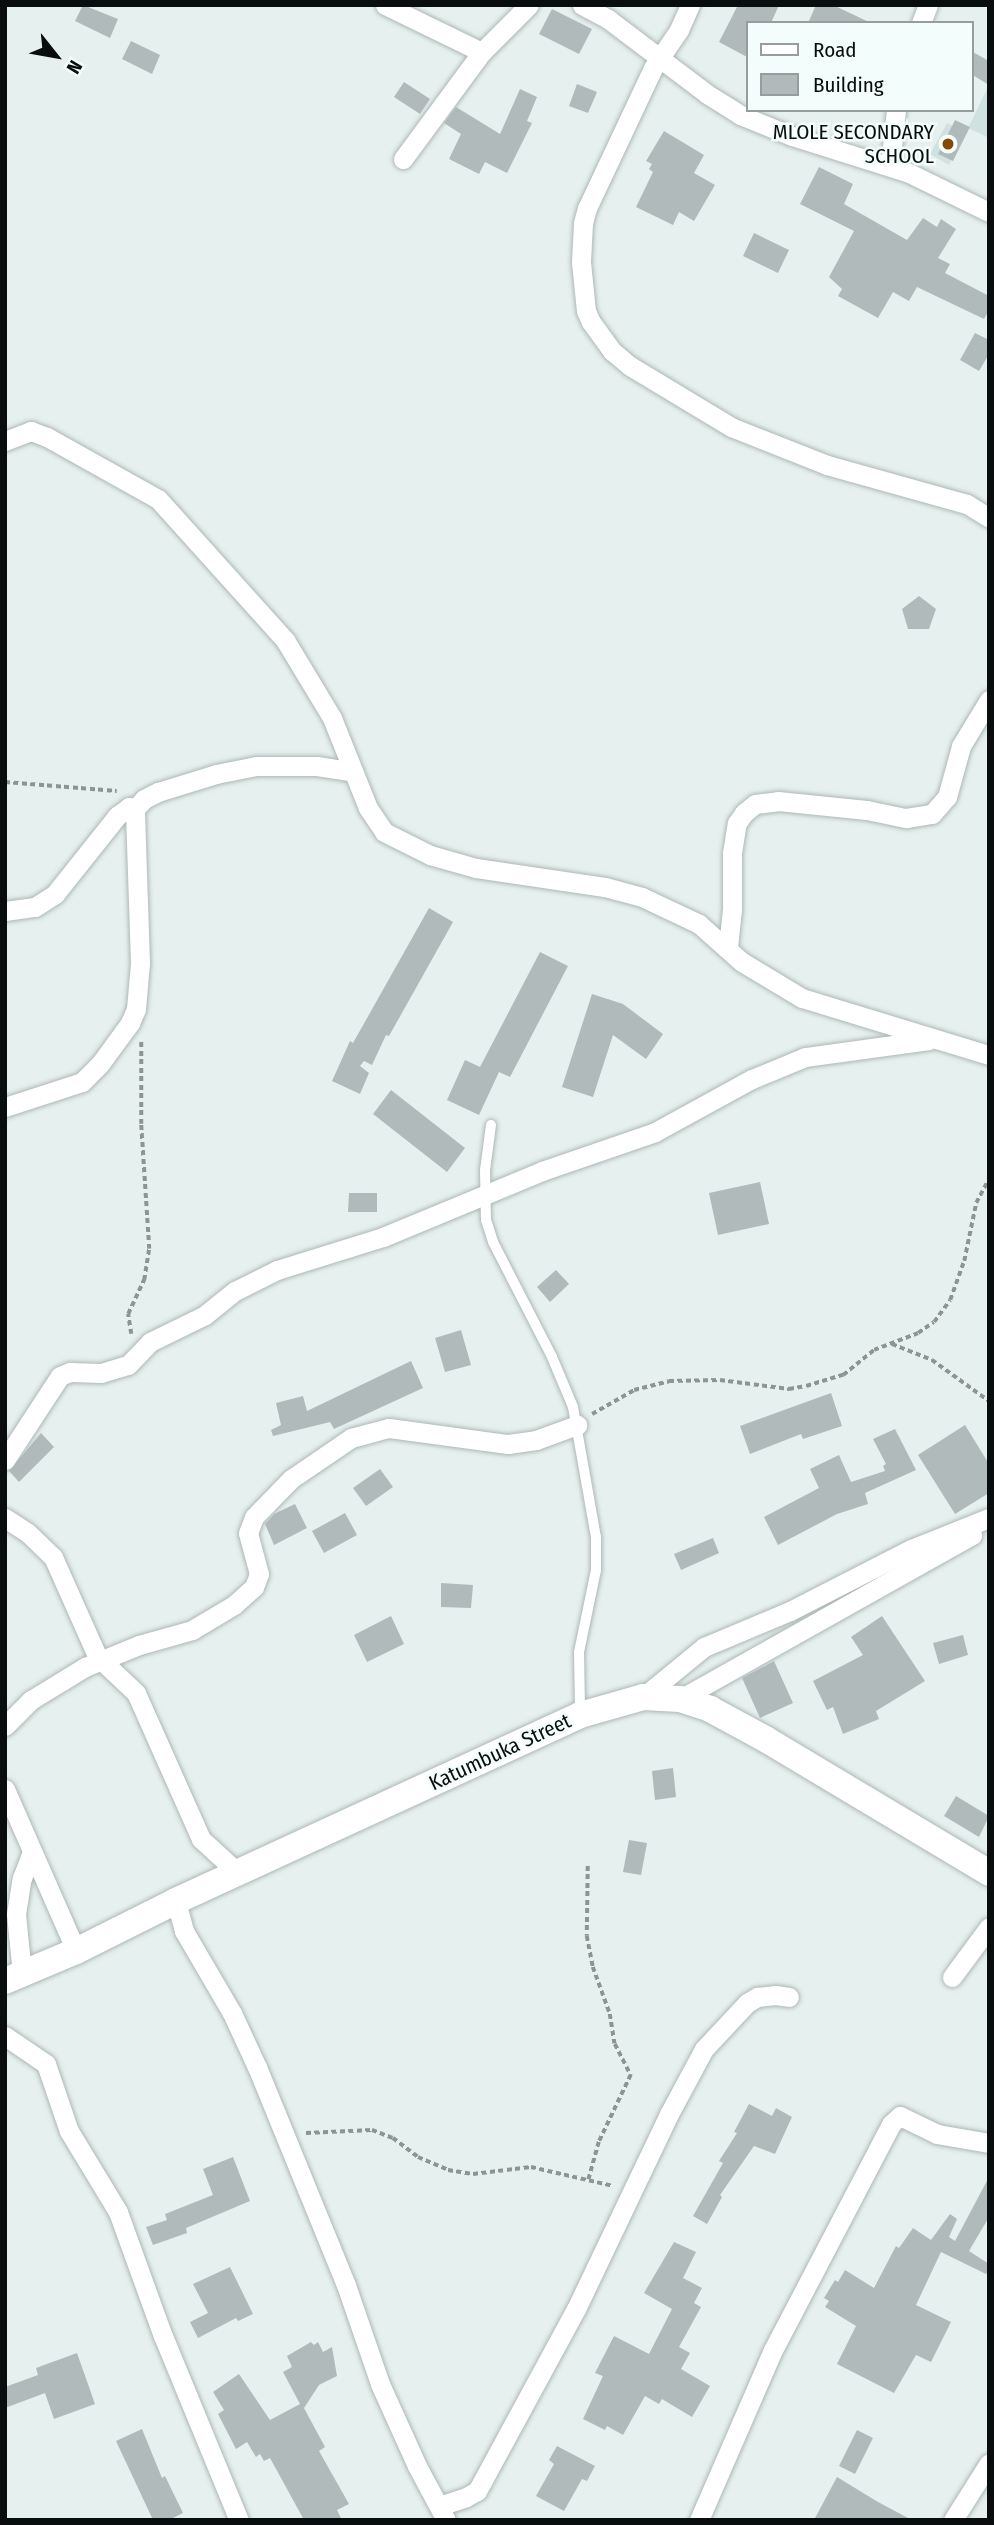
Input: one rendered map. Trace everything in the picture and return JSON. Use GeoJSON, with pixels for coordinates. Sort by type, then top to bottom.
{"type":"FeatureCollection","features":[{"type":"Feature","properties":{"kind":"main road","name":"Katumbuka Street"},"geometry":{"type":"LineString","coordinates":[[14,1978],[580,1716],[643,1697],[680,1699],[710,1709],[767,1740],[989,1873]]}},
{"type":"Feature","properties":{"kind":"street"},"geometry":{"type":"LineString","coordinates":[[385,5],[482,52]]}},
{"type":"Feature","properties":{"kind":"street"},"geometry":{"type":"LineString","coordinates":[[403,159],[482,52],[529,5]]}},
{"type":"Feature","properties":{"kind":"street"},"geometry":{"type":"LineString","coordinates":[[582,5],[608,19],[707,94],[749,119],[792,136],[890,165],[989,212]]}},
{"type":"Feature","properties":{"kind":"street"},"geometry":{"type":"LineString","coordinates":[[690,5],[679,30],[659,57],[593,195],[583,223],[581,262],[586,311],[598,334],[612,351],[630,366],[731,427],[827,465],[967,504],[989,518]]}},
{"type":"Feature","properties":{"kind":"street"},"geometry":{"type":"LineString","coordinates":[[890,165],[896,112]]}},
{"type":"Feature","properties":{"kind":"street"},"geometry":{"type":"LineString","coordinates":[[5,441],[31,431],[47,437],[158,499],[285,640],[332,718],[353,772],[381,829],[410,846],[486,871],[605,887],[642,897],[699,924],[742,962],[802,998],[989,1055]]}},
{"type":"Feature","properties":{"kind":"street"},"geometry":{"type":"LineString","coordinates":[[728,947],[733,843],[737,823],[744,813],[755,804],[778,801],[867,810],[906,818],[932,814],[947,797],[961,746],[989,700]]}},
{"type":"Feature","properties":{"kind":"street"},"geometry":{"type":"LineString","coordinates":[[5,1107],[82,1082],[121,1038],[136,1009],[140,927],[135,809],[144,799],[173,787],[256,766],[317,766],[353,772]]}},
{"type":"Feature","properties":{"kind":"street"},"geometry":{"type":"LineString","coordinates":[[5,911],[35,907],[55,894],[105,828],[129,807],[135,809]]}},
{"type":"Feature","properties":{"kind":"street"},"geometry":{"type":"LineString","coordinates":[[5,1460],[60,1376],[70,1372],[101,1373],[132,1363],[139,1353],[158,1338],[205,1315],[235,1291],[277,1270],[383,1237],[542,1171],[655,1132],[752,1079],[805,1057],[936,1040]]}},
{"type":"Feature","properties":{"kind":"street"},"geometry":{"type":"LineString","coordinates":[[5,1726],[31,1700],[100,1660],[192,1630],[220,1615],[242,1598],[254,1587],[259,1574],[248,1533],[254,1517],[291,1479],[351,1438],[389,1427],[508,1444],[536,1440],[577,1425]]}},
{"type":"Feature","properties":{"kind":"street"},"geometry":{"type":"LineString","coordinates":[[5,1518],[28,1533],[53,1557],[100,1660],[136,1693],[193,1825],[212,1852],[237,1873]]}},
{"type":"Feature","properties":{"kind":"street"},"geometry":{"type":"LineString","coordinates":[[643,1697],[704,1647],[790,1611],[911,1549],[989,1518]]}},
{"type":"Feature","properties":{"kind":"street"},"geometry":{"type":"LineString","coordinates":[[680,1699],[989,1525]]}},
{"type":"Feature","properties":{"kind":"street"},"geometry":{"type":"LineString","coordinates":[[5,1789],[31,1854],[76,1951]]}},
{"type":"Feature","properties":{"kind":"street"},"geometry":{"type":"LineString","coordinates":[[14,1978],[16,1914],[22,1878],[31,1854]]}},
{"type":"Feature","properties":{"kind":"street"},"geometry":{"type":"LineString","coordinates":[[176,1901],[184,1931],[232,2013],[346,2285],[380,2385],[442,2513],[477,2491],[576,2309],[704,2049],[747,2003],[757,1997],[775,1994],[789,1997]]}},
{"type":"Feature","properties":{"kind":"street"},"geometry":{"type":"LineString","coordinates":[[952,1977],[989,1927]]}},
{"type":"Feature","properties":{"kind":"street"},"geometry":{"type":"LineString","coordinates":[[5,2036],[46,2064],[69,2131],[118,2212],[163,2336],[239,2520]]}},
{"type":"Feature","properties":{"kind":"street"},"geometry":{"type":"LineString","coordinates":[[699,2520],[773,2350],[891,2124],[900,2116],[944,2136],[989,2143]]}},
{"type":"Feature","properties":{"kind":"street"},"geometry":{"type":"LineString","coordinates":[[954,2520],[989,2463]]}},
{"type":"Feature","properties":{"kind":"lane"},"geometry":{"type":"LineString","coordinates":[[491,1125],[484,1196],[486,1220],[493,1242],[567,1389],[577,1425],[597,1553],[579,1652],[580,1716]]}},
{"type":"Feature","properties":{"kind":"path"},"geometry":{"type":"LineString","coordinates":[[5,782],[119,791]]}},
{"type":"Feature","properties":{"kind":"path"},"geometry":{"type":"LineString","coordinates":[[136,1009],[141,1026],[141,1124],[149,1234],[147,1269],[128,1314],[133,1341],[139,1353]]}},
{"type":"Feature","properties":{"kind":"path"},"geometry":{"type":"LineString","coordinates":[[577,1425],[619,1397],[648,1386],[691,1379],[789,1389],[843,1375],[874,1350],[918,1333],[942,1312],[957,1282],[976,1203],[989,1179]]}},
{"type":"Feature","properties":{"kind":"path"},"geometry":{"type":"LineString","coordinates":[[892,1344],[932,1360],[989,1401]]}},
{"type":"Feature","properties":{"kind":"path"},"geometry":{"type":"LineString","coordinates":[[587,1866],[587,1936],[593,1967],[610,2014],[615,2044],[631,2075],[599,2142],[588,2183]]}},
{"type":"Feature","properties":{"kind":"path"},"geometry":{"type":"LineString","coordinates":[[288,2142],[302,2132],[335,2134],[372,2130],[393,2138],[418,2157],[448,2170],[473,2174],[531,2167],[588,2183],[632,2191]]}},
{"type":"Feature","properties":{"kind":"shaded area"},"geometry":{"type":"Polygon","coordinates":[[[989,87],[989,138],[968,128],[989,87]]]}},
{"type":"Feature","properties":{"kind":"shaded area","name":"MLOLE SECONDARY SCHOOL"},"geometry":{"type":"Polygon","coordinates":[[[947,123],[966,133],[949,165],[930,154],[947,123]]]}},
{"type":"Feature","properties":{"kind":"building"},"geometry":{"type":"Polygon","coordinates":[[[83,5],[118,19],[110,38],[75,21],[83,5]]]}},
{"type":"Feature","properties":{"kind":"building"},"geometry":{"type":"Polygon","coordinates":[[[738,5],[779,5],[772,21],[746,21],[746,56],[719,42],[738,5]]]}},
{"type":"Feature","properties":{"kind":"building"},"geometry":{"type":"Polygon","coordinates":[[[816,5],[833,5],[867,21],[809,21],[816,5]]]}},
{"type":"Feature","properties":{"kind":"building"},"geometry":{"type":"Polygon","coordinates":[[[552,9],[592,29],[579,54],[539,34],[552,9]]]}},
{"type":"Feature","properties":{"kind":"building"},"geometry":{"type":"Polygon","coordinates":[[[131,41],[160,55],[152,74],[122,59],[131,41]]]}},
{"type":"Feature","properties":{"kind":"building"},"geometry":{"type":"Polygon","coordinates":[[[973,52],[989,61],[989,85],[973,75],[973,52]]]}},
{"type":"Feature","properties":{"kind":"building"},"geometry":{"type":"Polygon","coordinates":[[[404,82],[430,99],[420,114],[394,97],[404,82]]]}},
{"type":"Feature","properties":{"kind":"building"},"geometry":{"type":"Polygon","coordinates":[[[577,84],[597,92],[588,113],[569,106],[577,84]]]}},
{"type":"Feature","properties":{"kind":"building"},"geometry":{"type":"Polygon","coordinates":[[[520,89],[537,97],[527,121],[532,123],[507,173],[485,162],[479,174],[449,159],[461,134],[444,123],[456,107],[500,134],[520,89]]]}},
{"type":"Feature","properties":{"kind":"building","name":"MLOLE SECONDARY SCHOOL"},"geometry":{"type":"Polygon","coordinates":[[[955,120],[970,127],[953,161],[938,154],[955,120]]]}},
{"type":"Feature","properties":{"kind":"building"},"geometry":{"type":"Polygon","coordinates":[[[664,131],[704,155],[694,173],[715,185],[694,221],[679,212],[673,225],[636,207],[653,172],[649,169],[652,164],[646,161],[664,131]]]}},
{"type":"Feature","properties":{"kind":"building"},"geometry":{"type":"Polygon","coordinates":[[[819,167],[853,184],[844,204],[907,240],[923,218],[937,227],[941,219],[956,229],[938,258],[950,264],[945,273],[989,296],[989,310],[984,319],[917,287],[909,301],[893,292],[878,318],[838,296],[842,289],[829,277],[854,231],[800,204],[819,167]]]}},
{"type":"Feature","properties":{"kind":"building"},"geometry":{"type":"Polygon","coordinates":[[[754,233],[789,250],[778,273],[743,256],[754,233]]]}},
{"type":"Feature","properties":{"kind":"building"},"geometry":{"type":"Polygon","coordinates":[[[975,333],[989,340],[989,354],[979,371],[960,360],[975,333]]]}},
{"type":"Feature","properties":{"kind":"building"},"geometry":{"type":"Polygon","coordinates":[[[919,596],[936,609],[929,629],[908,629],[902,609],[919,596]]]}},
{"type":"Feature","properties":{"kind":"building"},"geometry":{"type":"Polygon","coordinates":[[[429,908],[453,922],[389,1036],[386,1035],[372,1065],[364,1061],[360,1066],[369,1073],[360,1094],[332,1081],[350,1041],[353,1043],[429,908]]]}},
{"type":"Feature","properties":{"kind":"building"},"geometry":{"type":"Polygon","coordinates":[[[540,952],[568,966],[510,1077],[499,1072],[479,1115],[447,1100],[465,1060],[480,1067],[540,952]]]}},
{"type":"Feature","properties":{"kind":"building"},"geometry":{"type":"Polygon","coordinates":[[[592,994],[623,1004],[663,1034],[646,1059],[613,1035],[593,1097],[562,1087],[592,994]]]}},
{"type":"Feature","properties":{"kind":"building"},"geometry":{"type":"Polygon","coordinates":[[[391,1090],[465,1148],[447,1172],[373,1114],[391,1090]]]}},
{"type":"Feature","properties":{"kind":"building"},"geometry":{"type":"Polygon","coordinates":[[[760,1182],[769,1224],[718,1235],[709,1193],[760,1182]]]}},
{"type":"Feature","properties":{"kind":"building"},"geometry":{"type":"Polygon","coordinates":[[[349,1193],[377,1193],[377,1212],[348,1212],[349,1193]]]}},
{"type":"Feature","properties":{"kind":"building"},"geometry":{"type":"Polygon","coordinates":[[[556,1270],[569,1284],[550,1302],[537,1287],[556,1270]]]}},
{"type":"Feature","properties":{"kind":"building"},"geometry":{"type":"Polygon","coordinates":[[[461,1330],[471,1365],[445,1372],[435,1338],[461,1330]]]}},
{"type":"Feature","properties":{"kind":"building"},"geometry":{"type":"Polygon","coordinates":[[[411,1361],[423,1388],[334,1429],[330,1422],[273,1436],[271,1430],[281,1425],[276,1403],[303,1396],[307,1411],[411,1361]]]}},
{"type":"Feature","properties":{"kind":"building"},"geometry":{"type":"Polygon","coordinates":[[[831,1393],[842,1426],[803,1439],[801,1434],[750,1454],[740,1426],[831,1393]]]}},
{"type":"Feature","properties":{"kind":"building"},"geometry":{"type":"Polygon","coordinates":[[[965,1425],[989,1464],[989,1493],[955,1514],[918,1455],[965,1425]]]}},
{"type":"Feature","properties":{"kind":"building"},"geometry":{"type":"Polygon","coordinates":[[[895,1429],[916,1470],[865,1493],[868,1504],[837,1514],[778,1545],[764,1517],[819,1488],[810,1469],[839,1455],[851,1482],[885,1471],[883,1466],[886,1464],[873,1439],[895,1429]]]}},
{"type":"Feature","properties":{"kind":"building"},"geometry":{"type":"Polygon","coordinates":[[[41,1433],[54,1447],[19,1482],[9,1471],[41,1433]]]}},
{"type":"Feature","properties":{"kind":"building"},"geometry":{"type":"Polygon","coordinates":[[[380,1469],[393,1487],[366,1506],[353,1488],[380,1469]]]}},
{"type":"Feature","properties":{"kind":"building"},"geometry":{"type":"Polygon","coordinates":[[[295,1504],[307,1528],[274,1545],[265,1524],[274,1514],[295,1504]]]}},
{"type":"Feature","properties":{"kind":"building"},"geometry":{"type":"Polygon","coordinates":[[[345,1513],[357,1535],[324,1553],[312,1531],[345,1513]]]}},
{"type":"Feature","properties":{"kind":"building"},"geometry":{"type":"Polygon","coordinates":[[[713,1538],[719,1553],[681,1570],[674,1554],[713,1538]]]}},
{"type":"Feature","properties":{"kind":"building"},"geometry":{"type":"Polygon","coordinates":[[[441,1583],[473,1585],[471,1608],[441,1607],[441,1583]]]}},
{"type":"Feature","properties":{"kind":"building"},"geometry":{"type":"Polygon","coordinates":[[[391,1616],[404,1644],[367,1662],[354,1635],[391,1616]]]}},
{"type":"Feature","properties":{"kind":"building"},"geometry":{"type":"Polygon","coordinates":[[[882,1616],[925,1681],[876,1711],[879,1719],[843,1734],[833,1707],[827,1710],[813,1681],[863,1655],[851,1637],[882,1616]]]}},
{"type":"Feature","properties":{"kind":"building"},"geometry":{"type":"Polygon","coordinates":[[[963,1635],[968,1655],[939,1664],[933,1643],[963,1635]]]}},
{"type":"Feature","properties":{"kind":"building"},"geometry":{"type":"Polygon","coordinates":[[[774,1661],[793,1703],[760,1718],[742,1678],[774,1661]]]}},
{"type":"Feature","properties":{"kind":"building"},"geometry":{"type":"Polygon","coordinates":[[[673,1768],[676,1797],[655,1800],[652,1771],[673,1768]]]}},
{"type":"Feature","properties":{"kind":"building"},"geometry":{"type":"Polygon","coordinates":[[[956,1796],[989,1816],[979,1837],[944,1816],[956,1796]]]}},
{"type":"Feature","properties":{"kind":"building"},"geometry":{"type":"Polygon","coordinates":[[[629,1840],[647,1843],[641,1875],[623,1872],[629,1840]]]}},
{"type":"Feature","properties":{"kind":"building"},"geometry":{"type":"Polygon","coordinates":[[[749,2104],[772,2116],[776,2108],[792,2117],[775,2154],[754,2146],[720,2195],[722,2197],[707,2224],[693,2216],[723,2163],[719,2161],[737,2133],[734,2132],[749,2104]]]}},
{"type":"Feature","properties":{"kind":"building"},"geometry":{"type":"Polygon","coordinates":[[[233,2157],[250,2201],[186,2228],[187,2233],[153,2245],[146,2227],[167,2220],[165,2214],[213,2195],[203,2169],[233,2157]]]}},
{"type":"Feature","properties":{"kind":"building"},"geometry":{"type":"Polygon","coordinates":[[[989,2177],[989,2217],[969,2251],[989,2264],[989,2269],[986,2274],[941,2252],[916,2305],[951,2322],[931,2362],[916,2355],[894,2393],[837,2364],[856,2326],[825,2307],[829,2301],[824,2298],[835,2280],[838,2282],[845,2270],[874,2288],[896,2246],[899,2248],[913,2228],[931,2240],[950,2214],[957,2219],[949,2237],[955,2241],[989,2177]]]}},
{"type":"Feature","properties":{"kind":"building"},"geometry":{"type":"Polygon","coordinates":[[[674,2242],[696,2252],[683,2278],[702,2288],[694,2303],[701,2307],[679,2347],[690,2353],[681,2369],[710,2386],[692,2417],[662,2399],[659,2404],[645,2396],[623,2435],[607,2426],[605,2430],[583,2419],[603,2376],[595,2373],[614,2336],[649,2354],[672,2309],[644,2293],[674,2242]]]}},
{"type":"Feature","properties":{"kind":"building"},"geometry":{"type":"Polygon","coordinates":[[[230,2267],[253,2314],[238,2321],[236,2318],[198,2338],[190,2322],[208,2313],[193,2284],[230,2267]]]}},
{"type":"Feature","properties":{"kind":"building"},"geometry":{"type":"Polygon","coordinates":[[[311,2342],[314,2345],[318,2342],[323,2352],[332,2347],[337,2376],[319,2385],[304,2408],[325,2447],[319,2451],[349,2504],[337,2510],[342,2520],[304,2520],[270,2458],[264,2461],[260,2454],[256,2457],[247,2442],[236,2449],[218,2414],[224,2410],[213,2392],[239,2374],[270,2420],[300,2404],[283,2372],[292,2367],[287,2356],[311,2342]]]}},
{"type":"Feature","properties":{"kind":"building"},"geometry":{"type":"Polygon","coordinates":[[[77,2353],[95,2404],[54,2419],[45,2393],[5,2408],[5,2387],[38,2375],[36,2368],[77,2353]]]}},
{"type":"Feature","properties":{"kind":"building"},"geometry":{"type":"Polygon","coordinates":[[[142,2429],[162,2478],[165,2476],[183,2513],[169,2520],[153,2520],[116,2441],[142,2429]]]}},
{"type":"Feature","properties":{"kind":"building"},"geometry":{"type":"Polygon","coordinates":[[[857,2430],[873,2438],[855,2474],[839,2466],[857,2430]]]}},
{"type":"Feature","properties":{"kind":"building"},"geometry":{"type":"Polygon","coordinates":[[[557,2446],[595,2466],[587,2481],[582,2479],[564,2511],[536,2496],[554,2464],[549,2460],[557,2446]]]}},
{"type":"Feature","properties":{"kind":"building"},"geometry":{"type":"Polygon","coordinates":[[[837,2477],[878,2502],[912,2520],[814,2520],[837,2477]]]}},
{"type":"Feature","properties":{"kind":"place","name":"MLOLE SECONDARY SCHOOL"},"geometry":{"type":"Point","coordinates":[948,144]}}]}
